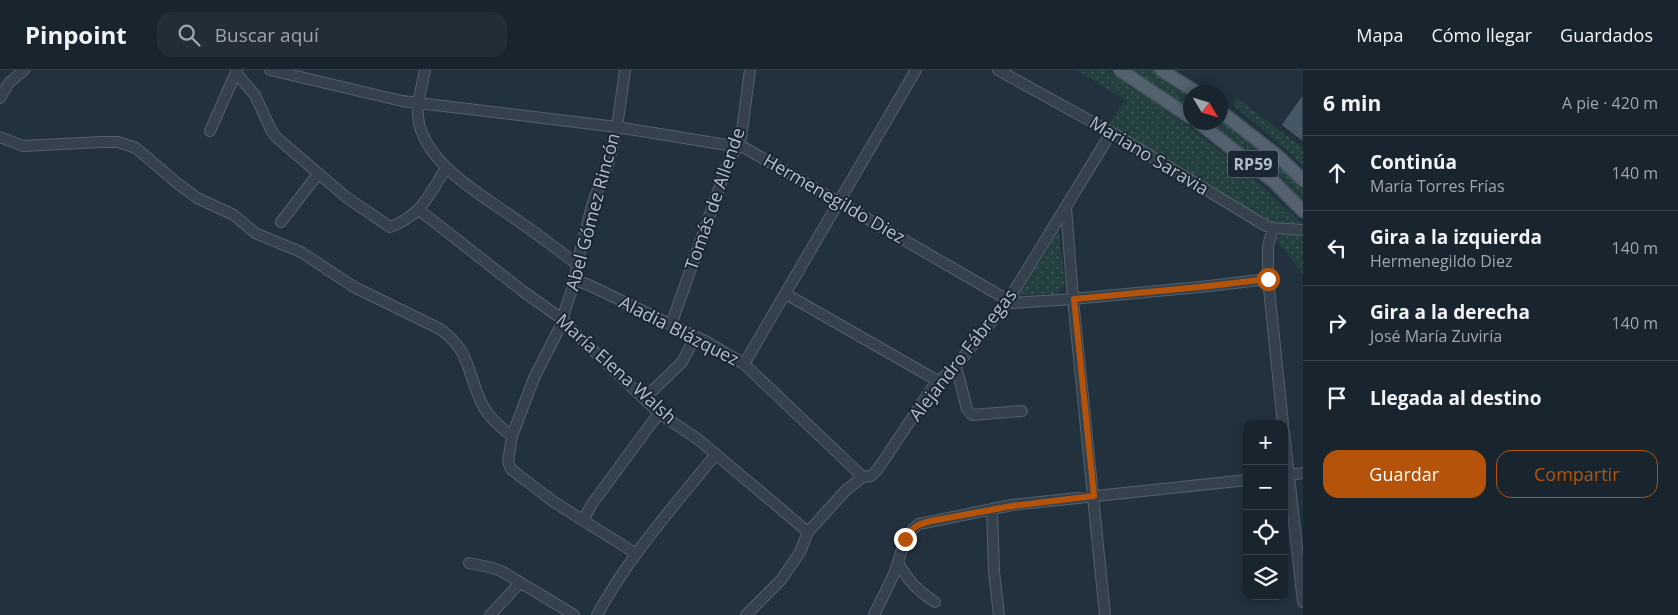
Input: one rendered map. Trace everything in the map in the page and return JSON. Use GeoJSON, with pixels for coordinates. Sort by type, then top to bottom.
{"type":"FeatureCollection","features":[{"type":"Feature","properties":{"kind":"main road"},"geometry":{"type":"LineString","coordinates":[[1120,70],[1183,112]]}},
{"type":"Feature","properties":{"kind":"main road"},"geometry":{"type":"LineString","coordinates":[[1161,70],[1185,85]]}},
{"type":"Feature","properties":{"kind":"main road","name":"RP59"},"geometry":{"type":"LineString","coordinates":[[1228,116],[1279,157],[1303,180]]}},
{"type":"Feature","properties":{"kind":"main road","name":"RP59"},"geometry":{"type":"LineString","coordinates":[[1208,130],[1272,181],[1303,211]]}},
{"type":"Feature","properties":{"kind":"street"},"geometry":{"type":"LineString","coordinates":[[0,98],[9,83],[24,70]]}},
{"type":"Feature","properties":{"kind":"street","name":"Hermenegildo Diez"},"geometry":{"type":"LineString","coordinates":[[270,70],[392,99],[617,127],[745,148],[1008,301],[1016,303],[1074,299],[1268,279]]}},
{"type":"Feature","properties":{"kind":"street"},"geometry":{"type":"LineString","coordinates":[[425,70],[419,103],[419,126],[425,140],[446,168],[576,264]]}},
{"type":"Feature","properties":{"kind":"street","name":"Abel Gómez Rincón"},"geometry":{"type":"LineString","coordinates":[[583,520],[554,502],[516,473],[511,469],[508,462],[512,436],[534,378],[553,343],[575,280],[576,264],[592,202],[608,165],[617,127],[625,70]]}},
{"type":"Feature","properties":{"kind":"street","name":"Tomás de Allende"},"geometry":{"type":"LineString","coordinates":[[670,324],[727,166],[740,138],[750,70]]}},
{"type":"Feature","properties":{"kind":"street"},"geometry":{"type":"LineString","coordinates":[[744,364],[916,70]]}},
{"type":"Feature","properties":{"kind":"street","name":"Mariano Saravia"},"geometry":{"type":"LineString","coordinates":[[998,70],[1111,133],[1266,226],[1303,230]]}},
{"type":"Feature","properties":{"kind":"street"},"geometry":{"type":"LineString","coordinates":[[210,131],[236,71],[255,95],[272,132],[346,197],[390,227],[399,224],[419,210],[446,168]]}},
{"type":"Feature","properties":{"kind":"street","name":"Alejandro Fábregas"},"geometry":{"type":"LineString","coordinates":[[746,615],[781,580],[800,552],[808,532],[846,490],[863,477],[871,476],[878,470],[938,381],[956,366],[1008,301],[1111,133]]}},
{"type":"Feature","properties":{"kind":"street"},"geometry":{"type":"LineString","coordinates":[[0,137],[23,146],[118,142],[136,148],[197,198],[234,215],[255,233],[301,252],[354,287],[440,330],[452,338],[463,354],[483,406],[497,424],[512,436]]}},
{"type":"Feature","properties":{"kind":"street"},"geometry":{"type":"LineString","coordinates":[[281,222],[318,174]]}},
{"type":"Feature","properties":{"kind":"street"},"geometry":{"type":"LineString","coordinates":[[1066,206],[1105,615]]}},
{"type":"Feature","properties":{"kind":"street","name":"María Elena Walsh"},"geometry":{"type":"LineString","coordinates":[[419,210],[524,292],[562,319],[659,413],[699,440],[808,532]]}},
{"type":"Feature","properties":{"kind":"street"},"geometry":{"type":"LineString","coordinates":[[1273,228],[1268,246],[1268,279],[1284,420]]}},
{"type":"Feature","properties":{"kind":"street","name":"Aladia Blázquez"},"geometry":{"type":"LineString","coordinates":[[575,280],[695,336],[744,364],[863,477]]}},
{"type":"Feature","properties":{"kind":"street"},"geometry":{"type":"LineString","coordinates":[[786,294],[938,381]]}},
{"type":"Feature","properties":{"kind":"street"},"geometry":{"type":"LineString","coordinates":[[645,398],[682,362],[695,336]]}},
{"type":"Feature","properties":{"kind":"street"},"geometry":{"type":"LineString","coordinates":[[956,366],[967,409],[972,415],[1022,411]]}},
{"type":"Feature","properties":{"kind":"street"},"geometry":{"type":"LineString","coordinates":[[635,553],[583,520],[592,504],[659,413]]}},
{"type":"Feature","properties":{"kind":"street"},"geometry":{"type":"LineString","coordinates":[[597,615],[635,553],[716,454]]}},
{"type":"Feature","properties":{"kind":"street"},"geometry":{"type":"LineString","coordinates":[[1288,475],[1303,473]]}},
{"type":"Feature","properties":{"kind":"street"},"geometry":{"type":"LineString","coordinates":[[874,615],[898,562],[908,534],[919,524],[992,509],[1243,480]]}},
{"type":"Feature","properties":{"kind":"street"},"geometry":{"type":"LineString","coordinates":[[1288,483],[1303,602]]}},
{"type":"Feature","properties":{"kind":"street"},"geometry":{"type":"LineString","coordinates":[[992,509],[994,572],[999,615]]}},
{"type":"Feature","properties":{"kind":"street"},"geometry":{"type":"LineString","coordinates":[[898,562],[905,576],[913,585],[935,602]]}},
{"type":"Feature","properties":{"kind":"street"},"geometry":{"type":"LineString","coordinates":[[469,563],[493,568],[574,615]]}},
{"type":"Feature","properties":{"kind":"street"},"geometry":{"type":"LineString","coordinates":[[490,615],[520,583]]}},
{"type":"Feature","properties":{"kind":"green space"},"geometry":{"type":"Polygon","coordinates":[[[1077,70],[1106,70],[1120,78],[1183,123],[1183,130],[1195,131],[1258,182],[1303,224],[1270,222],[1108,126],[1125,100],[1077,70]]]}},
{"type":"Feature","properties":{"kind":"green space"},"geometry":{"type":"Polygon","coordinates":[[[1131,70],[1155,70],[1183,89],[1183,105],[1131,70]]]}},
{"type":"Feature","properties":{"kind":"green space"},"geometry":{"type":"Polygon","coordinates":[[[1237,98],[1303,148],[1303,167],[1290,153],[1233,105],[1237,98]]]}},
{"type":"Feature","properties":{"kind":"green space"},"geometry":{"type":"Polygon","coordinates":[[[1228,122],[1303,185],[1303,203],[1239,146],[1217,130],[1228,130],[1228,122]]]}},
{"type":"Feature","properties":{"kind":"green space"},"geometry":{"type":"Polygon","coordinates":[[[1059,230],[1065,286],[1056,294],[1020,295],[1059,230]]]}},
{"type":"Feature","properties":{"kind":"green space"},"geometry":{"type":"Polygon","coordinates":[[[1283,234],[1303,236],[1303,274],[1276,239],[1283,234]]]}},
{"type":"Feature","properties":{"kind":"building"},"geometry":{"type":"Polygon","coordinates":[[[1303,94],[1303,142],[1281,125],[1303,94]]]}},
{"type":"Feature","properties":{"kind":"route"},"geometry":{"type":"LineString","coordinates":[[905,539],[914,527],[931,521],[1012,506],[1094,496],[1074,299],[1268,279]]}}]}
